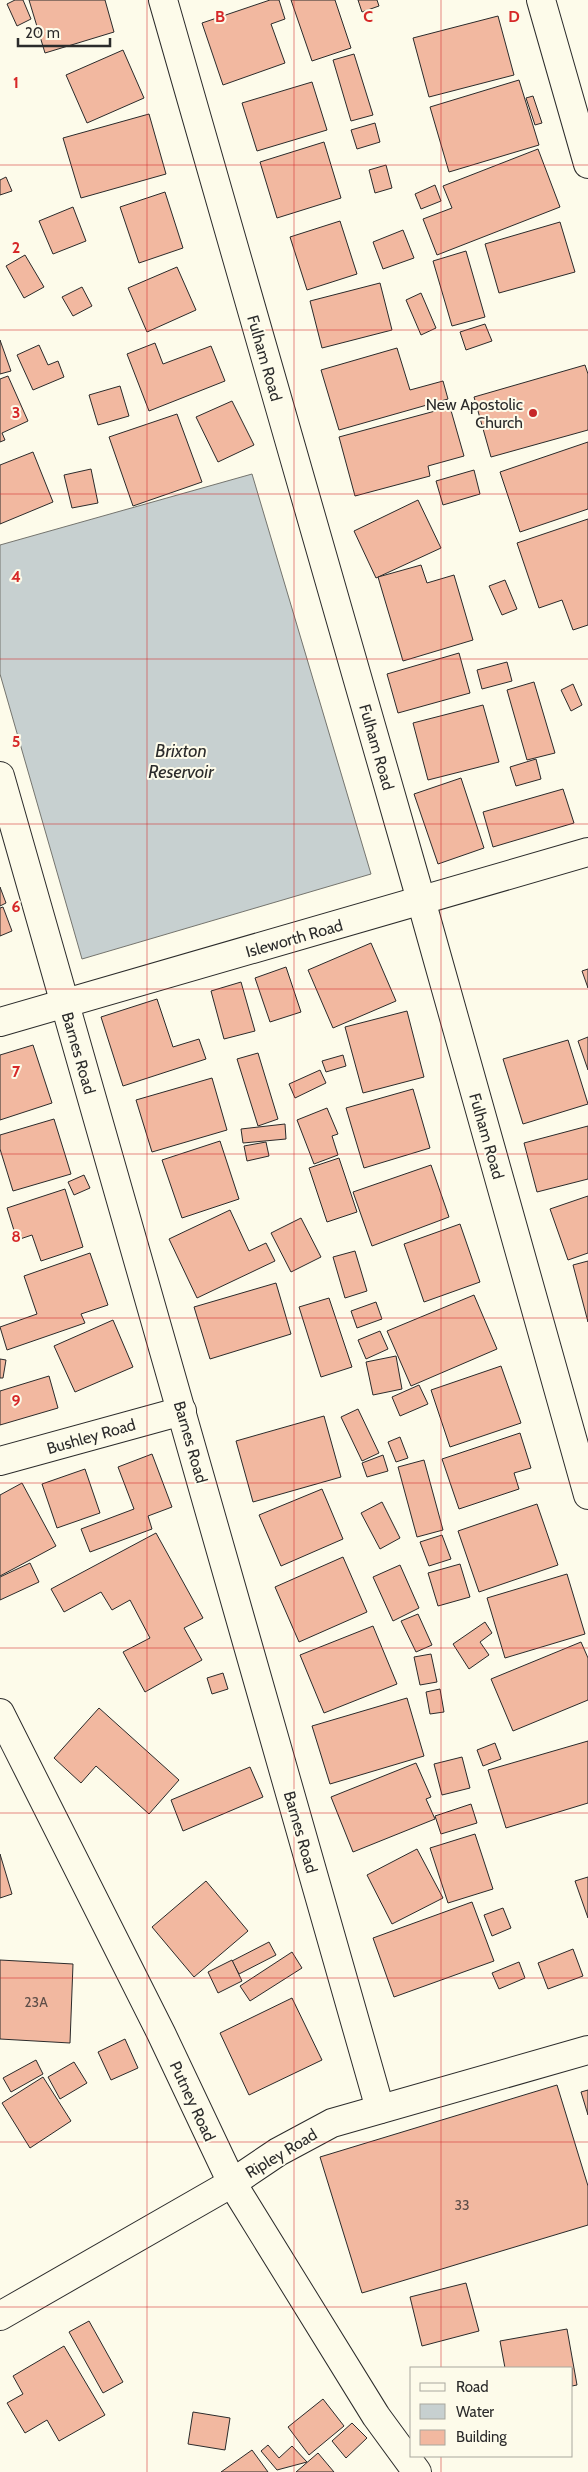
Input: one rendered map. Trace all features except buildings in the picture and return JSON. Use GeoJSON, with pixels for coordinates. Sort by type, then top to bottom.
{"type":"FeatureCollection","features":[{"type":"Feature","properties":{"kind":"street","name":"Fulham Road"},"geometry":{"type":"LineString","coordinates":[[162,0],[421,900],[588,1494]]}},
{"type":"Feature","properties":{"kind":"street"},"geometry":{"type":"LineString","coordinates":[[540,0],[588,164]]}},
{"type":"Feature","properties":{"kind":"street","name":"Barnes Road"},"geometry":{"type":"LineString","coordinates":[[0,776],[380,2109]]}},
{"type":"Feature","properties":{"kind":"street","name":"Isleworth Road"},"geometry":{"type":"LineString","coordinates":[[0,1022],[588,852]]}},
{"type":"Feature","properties":{"kind":"street","name":"Bushley Road"},"geometry":{"type":"LineString","coordinates":[[0,1461],[182,1411]]}},
{"type":"Feature","properties":{"kind":"street","name":"Putney Road"},"geometry":{"type":"LineString","coordinates":[[0,1713],[161,2033],[232,2184],[376,2416],[417,2472]]}},
{"type":"Feature","properties":{"kind":"street","name":"Ripley Road"},"geometry":{"type":"LineString","coordinates":[[0,2316],[232,2184],[305,2137],[332,2123],[588,2050]]}},
{"type":"Feature","properties":{"kind":"water","name":"Brixton Reservoir"},"geometry":{"type":"Polygon","coordinates":[[[252,474],[371,874],[82,959],[0,674],[0,545],[252,474]]]}},
{"type":"Feature","properties":{"kind":"place","name":"New Apostolic Church"},"geometry":{"type":"Point","coordinates":[533,413]}}]}
